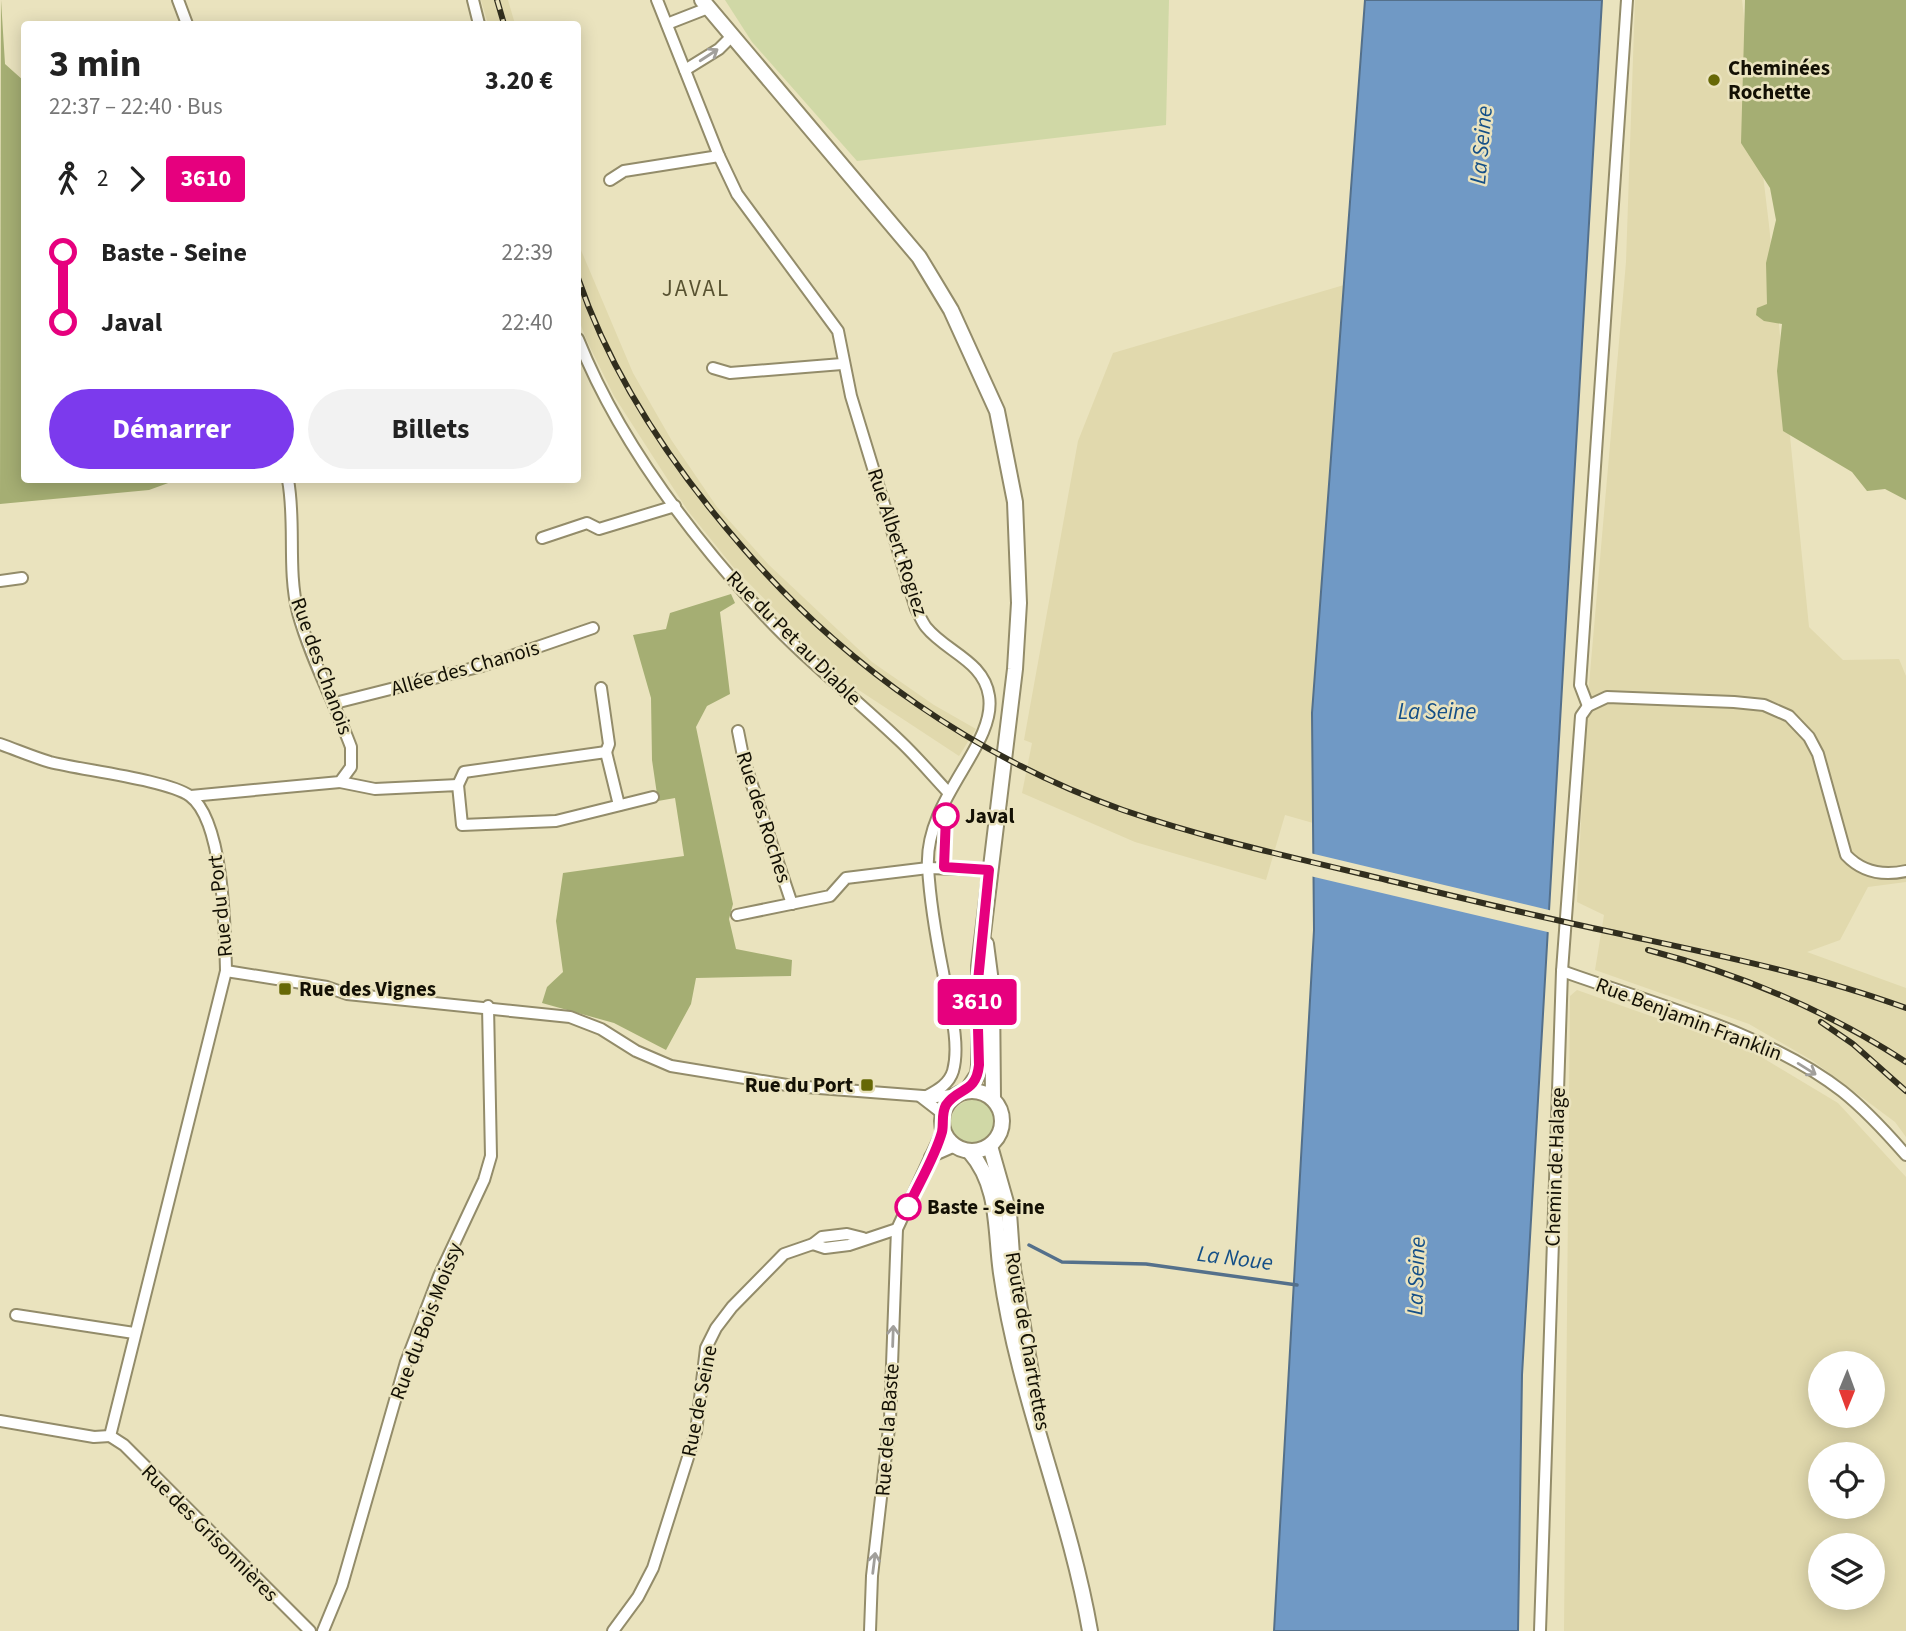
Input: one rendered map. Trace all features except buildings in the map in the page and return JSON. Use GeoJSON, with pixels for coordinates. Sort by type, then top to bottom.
{"type":"FeatureCollection","features":[{"type":"Feature","properties":{"kind":"main road"},"geometry":{"type":"LineString","coordinates":[[705,4],[850,172],[919,257],[951,310],[996,411],[1015,502],[1019,564],[1018,638],[977,991],[978,1074],[963,1093]]}},
{"type":"Feature","properties":{"kind":"main road"},"geometry":{"type":"LineString","coordinates":[[983,933],[992,990],[993,1098]]}},
{"type":"Feature","properties":{"kind":"main road"},"geometry":{"type":"LineString","coordinates":[[976,1091],[993,1098],[1003,1122],[997,1139],[990,1146],[970,1152],[955,1146],[943,1130],[943,1114],[951,1099],[976,1091]]}},
{"type":"Feature","properties":{"kind":"main road","name":"Route de Chartrettes"},"geometry":{"type":"LineString","coordinates":[[990,1146],[1009,1213],[1013,1269],[1047,1455]]}},
{"type":"Feature","properties":{"kind":"main road","name":"Route de Chartrettes"},"geometry":{"type":"LineString","coordinates":[[970,1152],[989,1183],[995,1203],[1002,1278],[1018,1358],[1076,1557],[1090,1631]]}},
{"type":"Feature","properties":{"kind":"street"},"geometry":{"type":"LineString","coordinates":[[178,0],[186,21]]}},
{"type":"Feature","properties":{"kind":"street"},"geometry":{"type":"LineString","coordinates":[[473,0],[478,21]]}},
{"type":"Feature","properties":{"kind":"street","name":"Rue Albert Rogiez"},"geometry":{"type":"LineString","coordinates":[[657,0],[719,156],[737,194],[838,331],[842,364],[851,396],[916,608],[926,627],[971,663],[986,684],[989,695],[985,727],[948,792],[929,838],[928,868],[933,922],[950,1013],[954,1062],[947,1082],[923,1096]]}},
{"type":"Feature","properties":{"kind":"street"},"geometry":{"type":"LineString","coordinates":[[1627,0],[1580,685],[1588,706],[1607,697],[1734,702],[1764,705],[1789,716],[1809,737],[1818,754],[1846,855],[1855,865],[1866,870],[1891,873],[1906,871]]}},
{"type":"Feature","properties":{"kind":"street"},"geometry":{"type":"LineString","coordinates":[[667,24],[705,4]]}},
{"type":"Feature","properties":{"kind":"street"},"geometry":{"type":"LineString","coordinates":[[685,70],[719,49],[731,37]]}},
{"type":"Feature","properties":{"kind":"street"},"geometry":{"type":"LineString","coordinates":[[610,180],[624,171],[719,156]]}},
{"type":"Feature","properties":{"kind":"street","name":"Rue du Pet au Diable"},"geometry":{"type":"LineString","coordinates":[[581,347],[588,365],[642,458],[675,506],[758,608],[902,743],[948,792]]}},
{"type":"Feature","properties":{"kind":"street"},"geometry":{"type":"LineString","coordinates":[[713,368],[730,373],[842,364]]}},
{"type":"Feature","properties":{"kind":"street","name":"Rue des Chanois"},"geometry":{"type":"LineString","coordinates":[[289,483],[292,498],[292,577],[298,613],[351,747],[351,767],[340,782]]}},
{"type":"Feature","properties":{"kind":"street"},"geometry":{"type":"LineString","coordinates":[[541,538],[587,523],[599,529],[675,506]]}},
{"type":"Feature","properties":{"kind":"street"},"geometry":{"type":"LineString","coordinates":[[0,581],[22,578]]}},
{"type":"Feature","properties":{"kind":"street","name":"Allée des Chanois"},"geometry":{"type":"LineString","coordinates":[[335,703],[471,669],[593,628]]}},
{"type":"Feature","properties":{"kind":"street"},"geometry":{"type":"LineString","coordinates":[[601,688],[609,744],[606,752],[619,805]]}},
{"type":"Feature","properties":{"kind":"street","name":"Chemin de Halage"},"geometry":{"type":"LineString","coordinates":[[1540,1631],[1562,971],[1577,735],[1581,716],[1588,706]]}},
{"type":"Feature","properties":{"kind":"street","name":"Rue des Roches"},"geometry":{"type":"LineString","coordinates":[[738,731],[744,761],[792,904]]}},
{"type":"Feature","properties":{"kind":"street"},"geometry":{"type":"LineString","coordinates":[[0,744],[51,762],[162,786],[191,796],[340,782],[375,789],[458,785]]}},
{"type":"Feature","properties":{"kind":"street"},"geometry":{"type":"LineString","coordinates":[[606,752],[464,772],[458,785],[462,825],[556,821],[653,797]]}},
{"type":"Feature","properties":{"kind":"street","name":"Rue du Port"},"geometry":{"type":"LineString","coordinates":[[191,796],[204,816],[216,851],[223,896],[226,971],[327,987],[347,994],[433,1004],[488,1006],[570,1017],[601,1029],[636,1051],[671,1066],[793,1086],[923,1096],[963,1093]]}},
{"type":"Feature","properties":{"kind":"street","name":"Rue des Roches"},"geometry":{"type":"LineString","coordinates":[[737,915],[830,896],[846,878],[944,867],[989,870]]}},
{"type":"Feature","properties":{"kind":"street"},"geometry":{"type":"LineString","coordinates":[[0,1421],[94,1437],[110,1436],[226,971]]}},
{"type":"Feature","properties":{"kind":"street","name":"Rue Benjamin Franklin"},"geometry":{"type":"LineString","coordinates":[[1562,971],[1742,1036],[1793,1059],[1856,1104],[1906,1155]]}},
{"type":"Feature","properties":{"kind":"street","name":"Rue du Bois Moissy"},"geometry":{"type":"LineString","coordinates":[[323,1631],[342,1585],[406,1362],[439,1276],[484,1180],[491,1156],[488,1006]]}},
{"type":"Feature","properties":{"kind":"street"},"geometry":{"type":"LineString","coordinates":[[923,1096],[943,1114]]}},
{"type":"Feature","properties":{"kind":"street"},"geometry":{"type":"LineString","coordinates":[[897,1229],[943,1130]]}},
{"type":"Feature","properties":{"kind":"street"},"geometry":{"type":"LineString","coordinates":[[930,1157],[955,1146]]}},
{"type":"Feature","properties":{"kind":"street","name":"Rue de Seine"},"geometry":{"type":"LineString","coordinates":[[613,1631],[638,1597],[653,1569],[696,1432],[708,1343],[732,1307],[776,1261],[793,1250],[813,1244],[822,1237],[847,1234],[863,1238],[883,1236],[897,1229]]}},
{"type":"Feature","properties":{"kind":"street","name":"Rue de la Baste"},"geometry":{"type":"LineString","coordinates":[[870,1631],[873,1576],[890,1419],[899,1239],[897,1229]]}},
{"type":"Feature","properties":{"kind":"street"},"geometry":{"type":"LineString","coordinates":[[16,1315],[134,1333]]}},
{"type":"Feature","properties":{"kind":"street","name":"Rue des Grisonnières"},"geometry":{"type":"LineString","coordinates":[[110,1436],[124,1445],[310,1631]]}},
{"type":"Feature","properties":{"kind":"shaded area"},"geometry":{"type":"Polygon","coordinates":[[[481,0],[508,0],[514,21],[487,21],[481,0]]]}},
{"type":"Feature","properties":{"kind":"shaded area"},"geometry":{"type":"Polygon","coordinates":[[[1635,0],[1742,0],[1769,225],[1809,627],[1843,660],[1899,659],[1906,676],[1906,882],[1868,887],[1840,940],[1807,952],[1906,988],[1906,1137],[1895,1122],[1813,1061],[1749,1024],[1595,970],[1604,915],[1577,902],[1586,719],[1626,262],[1635,0]]]}},
{"type":"Feature","properties":{"kind":"shaded area"},"geometry":{"type":"Polygon","coordinates":[[[581,250],[633,373],[672,441],[717,507],[769,565],[872,662],[934,705],[976,729],[959,756],[845,681],[734,568],[688,511],[614,396],[581,325],[581,250]]]}},
{"type":"Feature","properties":{"kind":"shaded area"},"geometry":{"type":"Polygon","coordinates":[[[1344,285],[1312,713],[1313,823],[1285,815],[1266,880],[1135,842],[1022,793],[1032,743],[1024,740],[1078,441],[1113,353],[1344,285]]]}},
{"type":"Feature","properties":{"kind":"shaded area"},"geometry":{"type":"Polygon","coordinates":[[[1577,990],[1753,1052],[1838,1103],[1906,1177],[1906,1631],[1564,1631],[1570,996],[1577,990]]]}},
{"type":"Feature","properties":{"kind":"green space"},"geometry":{"type":"Polygon","coordinates":[[[1,0],[5,64],[21,78],[21,483],[168,483],[149,490],[0,504],[1,0]]]}},
{"type":"Feature","properties":{"kind":"green space"},"geometry":{"type":"Polygon","coordinates":[[[725,0],[1169,0],[1166,125],[857,161],[752,42],[725,0]]]}},
{"type":"Feature","properties":{"kind":"green space"},"geometry":{"type":"Polygon","coordinates":[[[1745,0],[1906,0],[1906,500],[1885,489],[1867,491],[1852,472],[1783,431],[1777,371],[1782,324],[1764,321],[1756,315],[1757,308],[1767,304],[1766,263],[1776,220],[1770,188],[1741,143],[1745,0]]]}},
{"type":"Feature","properties":{"kind":"green space"},"geometry":{"type":"Polygon","coordinates":[[[731,594],[735,603],[720,612],[730,694],[707,706],[696,727],[733,904],[729,919],[736,949],[792,960],[791,976],[696,978],[691,1004],[666,1050],[614,1023],[542,1003],[547,987],[563,972],[556,921],[563,873],[684,856],[675,798],[658,801],[652,760],[651,698],[633,635],[666,629],[670,613],[731,594]]]}},
{"type":"Feature","properties":{"kind":"green space"},"geometry":{"type":"Polygon","coordinates":[[[973,1100],[982,1101],[989,1106],[994,1113],[994,1131],[989,1138],[982,1143],[973,1144],[964,1143],[957,1138],[952,1131],[951,1122],[952,1113],[957,1106],[964,1101],[973,1100]]]}},
{"type":"Feature","properties":{"kind":"water","name":"La Seine"},"geometry":{"type":"Polygon","coordinates":[[[1365,0],[1602,0],[1522,1375],[1518,1631],[1274,1631],[1314,930],[1312,713],[1365,0]]]}},
{"type":"Feature","properties":{"kind":"pier"},"geometry":{"type":"Polygon","coordinates":[[[1310,853],[1553,911],[1552,933],[1310,876],[1310,853]]]}},
{"type":"Feature","properties":{"kind":"waterway","name":"La Noue"},"geometry":{"type":"LineString","coordinates":[[1029,1245],[1062,1262],[1146,1264],[1297,1285]]}},
{"type":"Feature","properties":{"kind":"railway"},"geometry":{"type":"LineString","coordinates":[[497,0],[503,21]]}},
{"type":"Feature","properties":{"kind":"railway"},"geometry":{"type":"LineString","coordinates":[[581,286],[627,387],[670,455],[718,519],[783,592],[825,632],[917,704],[1016,764],[1123,810],[1212,837],[1503,908],[1788,972],[1906,1008]]}},
{"type":"Feature","properties":{"kind":"railway"},"geometry":{"type":"LineString","coordinates":[[1648,950],[1716,970],[1782,996],[1845,1026],[1906,1062]]}},
{"type":"Feature","properties":{"kind":"railway"},"geometry":{"type":"LineString","coordinates":[[1821,1022],[1853,1044],[1906,1091]]}},
{"type":"Feature","properties":{"kind":"bus line","name":"3610"},"geometry":{"type":"LineString","coordinates":[[908,1207],[943,1130],[946,1106],[951,1099],[967,1091],[978,1074],[979,1065],[977,991],[989,870],[944,867],[946,816]]}},
{"type":"Feature","properties":{"kind":"place","name":"Cheminées Rochette"},"geometry":{"type":"Point","coordinates":[1714,80]}},
{"type":"Feature","properties":{"kind":"place","name":"Javal"},"geometry":{"type":"Point","coordinates":[946,816]}},
{"type":"Feature","properties":{"kind":"place","name":"Rue des Vignes"},"geometry":{"type":"Point","coordinates":[285,989]}},
{"type":"Feature","properties":{"kind":"place","name":"Rue du Port"},"geometry":{"type":"Point","coordinates":[867,1085]}},
{"type":"Feature","properties":{"kind":"place","name":"Baste - Seine"},"geometry":{"type":"Point","coordinates":[908,1207]}},
{"type":"Feature","properties":{"kind":"district","name":"JAVAL"},"geometry":{"type":"Point","coordinates":[696,288]}}]}
